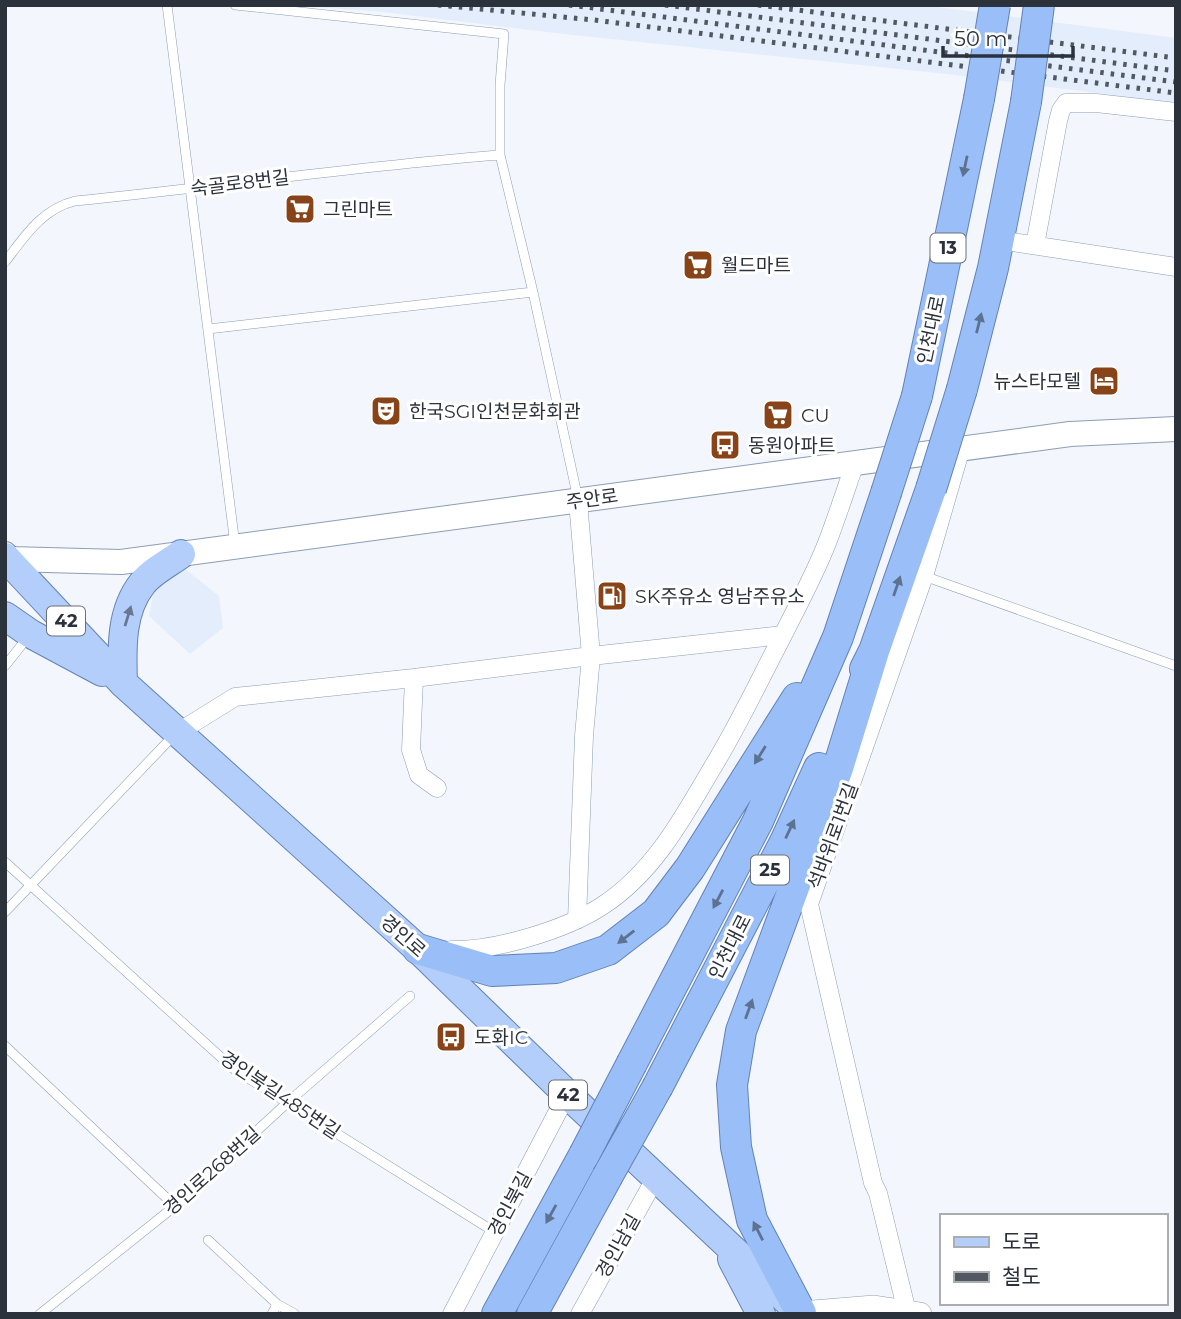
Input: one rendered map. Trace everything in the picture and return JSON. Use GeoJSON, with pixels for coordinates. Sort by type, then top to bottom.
{"type":"FeatureCollection","features":[{"type":"Feature","properties":{"kind":"highway","name":"인천대로"},"geometry":{"type":"LineString","coordinates":[[496,1314],[584,1154],[758,821],[838,637],[917,396],[979,99],[995,5]]}},
{"type":"Feature","properties":{"kind":"highway","name":"13"},"geometry":{"type":"LineString","coordinates":[[999,240],[1026,102],[1039,5]]}},
{"type":"Feature","properties":{"kind":"highway","name":"인천대로"},"geometry":{"type":"LineString","coordinates":[[532,1314],[658,1086],[785,842],[874,651],[931,489],[962,389],[999,240]]}},
{"type":"Feature","properties":{"kind":"highway"},"geometry":{"type":"LineString","coordinates":[[418,949],[492,971],[556,968],[608,950],[656,913],[690,869],[773,733],[838,637]]}},
{"type":"Feature","properties":{"kind":"highway"},"geometry":{"type":"LineString","coordinates":[[801,1313],[752,1220],[736,1147],[732,1085],[741,1031],[838,768],[874,651]]}},
{"type":"Feature","properties":{"kind":"main road","name":"주안로"},"geometry":{"type":"LineString","coordinates":[[6,557],[121,562],[1070,434],[1176,429]]}},
{"type":"Feature","properties":{"kind":"main road"},"geometry":{"type":"LineString","coordinates":[[123,683],[121,637],[131,604],[142,583],[181,554]]}},
{"type":"Feature","properties":{"kind":"main road","name":"경인로"},"geometry":{"type":"LineString","coordinates":[[6,557],[123,683],[418,949],[567,1094],[801,1313]]}},
{"type":"Feature","properties":{"kind":"main road"},"geometry":{"type":"LineString","coordinates":[[5,616],[31,634],[123,683]]}},
{"type":"Feature","properties":{"kind":"main road"},"geometry":{"type":"LineString","coordinates":[[721,1238],[761,1314]]}},
{"type":"Feature","properties":{"kind":"street"},"geometry":{"type":"LineString","coordinates":[[1035,245],[1060,110],[1066,103],[1096,103],[1176,112]]}},
{"type":"Feature","properties":{"kind":"street"},"geometry":{"type":"LineString","coordinates":[[999,240],[1176,267]]}},
{"type":"Feature","properties":{"kind":"street","name":"석바위로1번길"},"geometry":{"type":"LineString","coordinates":[[914,1313],[873,1182],[809,904],[924,576],[961,448]]}},
{"type":"Feature","properties":{"kind":"street"},"geometry":{"type":"LineString","coordinates":[[418,949],[470,950],[551,930],[604,906],[638,876],[684,818],[735,730],[826,545],[855,463]]}},
{"type":"Feature","properties":{"kind":"street"},"geometry":{"type":"LineString","coordinates":[[577,920],[584,736],[591,656],[578,501]]}},
{"type":"Feature","properties":{"kind":"street"},"geometry":{"type":"LineString","coordinates":[[177,733],[235,697],[783,635]]}},
{"type":"Feature","properties":{"kind":"street"},"geometry":{"type":"LineString","coordinates":[[414,678],[411,750],[419,775],[438,788]]}},
{"type":"Feature","properties":{"kind":"street","name":"경인북길"},"geometry":{"type":"LineString","coordinates":[[452,1314],[567,1094]]}},
{"type":"Feature","properties":{"kind":"street","name":"경인남길"},"geometry":{"type":"LineString","coordinates":[[580,1314],[656,1177]]}},
{"type":"Feature","properties":{"kind":"street"},"geometry":{"type":"LineString","coordinates":[[801,1313],[874,1307],[914,1313]]}},
{"type":"Feature","properties":{"kind":"lane"},"geometry":{"type":"LineString","coordinates":[[167,5],[235,546]]}},
{"type":"Feature","properties":{"kind":"lane"},"geometry":{"type":"LineString","coordinates":[[235,5],[504,34],[500,85],[500,155],[578,501]]}},
{"type":"Feature","properties":{"kind":"lane","name":"숙골로8번길"},"geometry":{"type":"LineString","coordinates":[[5,261],[44,215],[60,205],[75,201],[190,190],[423,161],[500,155]]}},
{"type":"Feature","properties":{"kind":"lane"},"geometry":{"type":"LineString","coordinates":[[208,329],[533,292]]}},
{"type":"Feature","properties":{"kind":"lane"},"geometry":{"type":"LineString","coordinates":[[924,576],[1176,666]]}},
{"type":"Feature","properties":{"kind":"lane"},"geometry":{"type":"LineString","coordinates":[[5,666],[31,634]]}},
{"type":"Feature","properties":{"kind":"lane"},"geometry":{"type":"LineString","coordinates":[[5,912],[177,733]]}},
{"type":"Feature","properties":{"kind":"lane","name":"경인북길485번길"},"geometry":{"type":"LineString","coordinates":[[5,862],[235,1070],[485,1226]]}},
{"type":"Feature","properties":{"kind":"lane","name":"경인로268번길"},"geometry":{"type":"LineString","coordinates":[[40,1314],[175,1206],[287,1103],[410,996]]}},
{"type":"Feature","properties":{"kind":"lane"},"geometry":{"type":"LineString","coordinates":[[5,1046],[175,1206]]}},
{"type":"Feature","properties":{"kind":"lane"},"geometry":{"type":"LineString","coordinates":[[208,1240],[277,1304],[295,1314]]}},
{"type":"Feature","properties":{"kind":"lane"},"geometry":{"type":"LineString","coordinates":[[272,1314],[277,1304]]}},
{"type":"Feature","properties":{"kind":"shaded area"},"geometry":{"type":"Polygon","coordinates":[[[290,5],[922,5],[1176,38],[1176,103],[947,74],[383,12],[290,5]]]}},
{"type":"Feature","properties":{"kind":"shaded area"},"geometry":{"type":"Polygon","coordinates":[[[180,565],[219,596],[223,628],[190,654],[149,616],[156,579],[180,565]]]}},
{"type":"Feature","properties":{"kind":"railway"},"geometry":{"type":"LineString","coordinates":[[438,5],[594,20],[1176,93]]}},
{"type":"Feature","properties":{"kind":"railway"},"geometry":{"type":"LineString","coordinates":[[569,5],[1176,82]]}},
{"type":"Feature","properties":{"kind":"railway"},"geometry":{"type":"LineString","coordinates":[[665,5],[1176,71]]}},
{"type":"Feature","properties":{"kind":"railway"},"geometry":{"type":"LineString","coordinates":[[758,5],[1176,58]]}},
{"type":"Feature","properties":{"kind":"place","name":"그린마트"},"geometry":{"type":"Point","coordinates":[300,209]}},
{"type":"Feature","properties":{"kind":"place","name":"월드마트"},"geometry":{"type":"Point","coordinates":[698,265]}},
{"type":"Feature","properties":{"kind":"place","name":"뉴스타모텔"},"geometry":{"type":"Point","coordinates":[1104,381]}},
{"type":"Feature","properties":{"kind":"place","name":"한국SGI인천문화회관"},"geometry":{"type":"Point","coordinates":[386,411]}},
{"type":"Feature","properties":{"kind":"place","name":"CU"},"geometry":{"type":"Point","coordinates":[778,415]}},
{"type":"Feature","properties":{"kind":"place","name":"동원아파트"},"geometry":{"type":"Point","coordinates":[725,445]}},
{"type":"Feature","properties":{"kind":"place","name":"SK주유소 영남주유소"},"geometry":{"type":"Point","coordinates":[612,596]}},
{"type":"Feature","properties":{"kind":"place","name":"도화IC"},"geometry":{"type":"Point","coordinates":[451,1037]}}]}
